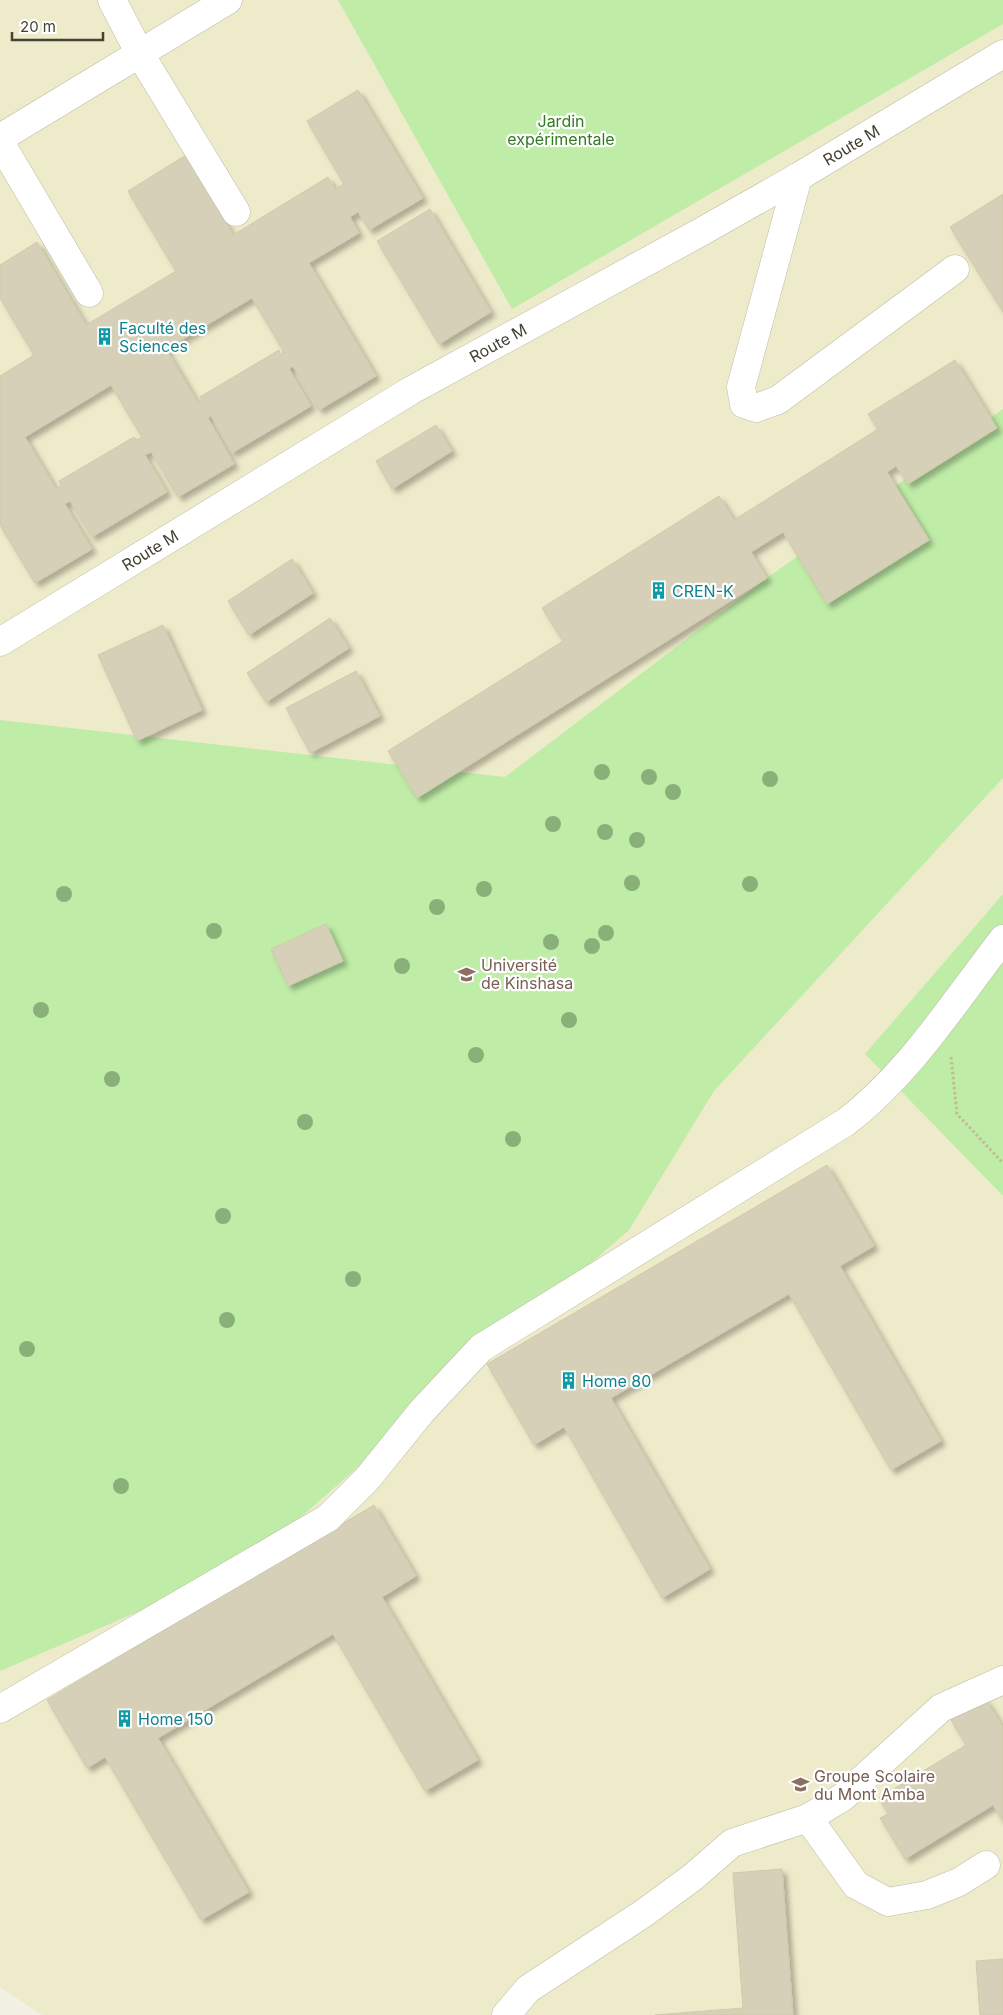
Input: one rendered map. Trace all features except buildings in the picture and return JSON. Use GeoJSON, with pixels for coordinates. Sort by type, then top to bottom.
{"type":"FeatureCollection","features":[{"type":"Feature","properties":{"kind":"lane"},"geometry":{"type":"LineString","coordinates":[[112,0],[140,54],[236,212]]}},
{"type":"Feature","properties":{"kind":"lane"},"geometry":{"type":"LineString","coordinates":[[0,138],[228,0]]}},
{"type":"Feature","properties":{"kind":"lane","name":"Route M"},"geometry":{"type":"LineString","coordinates":[[0,642],[410,391],[798,177],[1003,54]]}},
{"type":"Feature","properties":{"kind":"lane"},"geometry":{"type":"LineString","coordinates":[[0,142],[89,293]]}},
{"type":"Feature","properties":{"kind":"lane"},"geometry":{"type":"LineString","coordinates":[[798,177],[741,388],[744,404],[756,408],[778,400],[955,269]]}},
{"type":"Feature","properties":{"kind":"lane"},"geometry":{"type":"LineString","coordinates":[[0,1709],[328,1518],[367,1479],[422,1411],[481,1348],[846,1122],[874,1101],[904,1068],[1003,939]]}},
{"type":"Feature","properties":{"kind":"lane"},"geometry":{"type":"LineString","coordinates":[[506,2015],[528,1989],[644,1914],[693,1877],[732,1843],[808,1818],[842,1798],[941,1708],[1003,1680]]}},
{"type":"Feature","properties":{"kind":"lane"},"geometry":{"type":"LineString","coordinates":[[808,1818],[856,1885],[888,1902],[927,1895],[959,1882],[986,1865]]}},
{"type":"Feature","properties":{"kind":"path"},"geometry":{"type":"LineString","coordinates":[[947,1012],[957,1114],[1003,1164]]}},
{"type":"Feature","properties":{"kind":"shaded area","name":"Université de Kinshasa"},"geometry":{"type":"Polygon","coordinates":[[[0,0],[1003,0],[1003,894],[866,1054],[1003,1196],[1003,2015],[42,2015],[0,1987],[0,0]]]}},
{"type":"Feature","properties":{"kind":"green space","name":"Jardin expérimentale"},"geometry":{"type":"Polygon","coordinates":[[[338,0],[1003,0],[1003,24],[512,309],[338,0]]]}},
{"type":"Feature","properties":{"kind":"green space"},"geometry":{"type":"Polygon","coordinates":[[[1003,409],[1003,778],[714,1091],[629,1230],[245,1566],[0,1671],[0,720],[505,777],[767,578],[1003,409]]]}},
{"type":"Feature","properties":{"kind":"green space"},"geometry":{"type":"Polygon","coordinates":[[[1003,894],[1003,1196],[865,1054],[1003,894]]]}},
{"type":"Feature","properties":{"kind":"place","name":"Faculté des Sciences"},"geometry":{"type":"Point","coordinates":[105,337]}},
{"type":"Feature","properties":{"kind":"place","name":"CREN-K"},"geometry":{"type":"Point","coordinates":[658,591]}},
{"type":"Feature","properties":{"kind":"place","name":"Université de Kinshasa"},"geometry":{"type":"Point","coordinates":[467,974]}},
{"type":"Feature","properties":{"kind":"place","name":"Home 80"},"geometry":{"type":"Point","coordinates":[568,1381]}},
{"type":"Feature","properties":{"kind":"place","name":"Home 150"},"geometry":{"type":"Point","coordinates":[124,1719]}},
{"type":"Feature","properties":{"kind":"place","name":"Groupe Scolaire du Mont Amba"},"geometry":{"type":"Point","coordinates":[800,1785]}}]}
